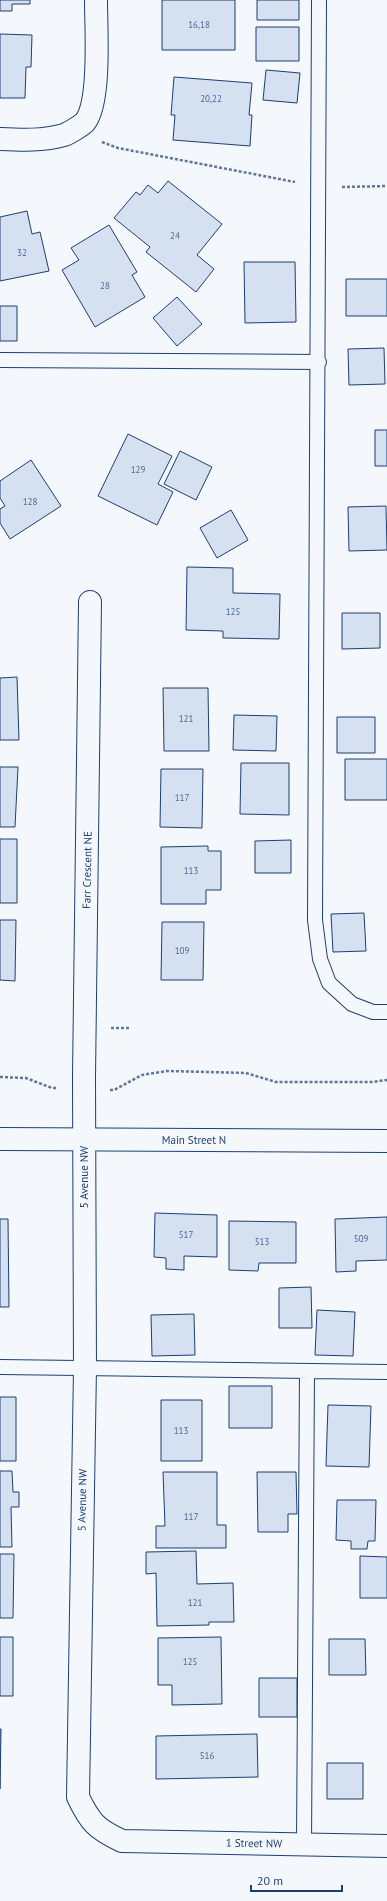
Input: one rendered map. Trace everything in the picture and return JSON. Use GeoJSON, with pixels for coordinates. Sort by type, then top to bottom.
{"type":"FeatureCollection","features":[{"type":"Feature","properties":{"kind":"street"},"geometry":{"type":"LineString","coordinates":[[0,139],[42,140],[66,134],[85,122],[94,99],[96,71],[96,0]]}},
{"type":"Feature","properties":{"kind":"street","name":"Farr Crescent NE"},"geometry":{"type":"LineString","coordinates":[[84,1139],[90,602]]}},
{"type":"Feature","properties":{"kind":"street","name":"Main Street N"},"geometry":{"type":"LineString","coordinates":[[0,1139],[387,1141]]}},
{"type":"Feature","properties":{"kind":"street","name":"5 Avenue NW"},"geometry":{"type":"LineString","coordinates":[[84,1139],[85,1368],[78,1797],[87,1816],[102,1832],[122,1841]]}},
{"type":"Feature","properties":{"kind":"street","name":"1 Street NW"},"geometry":{"type":"LineString","coordinates":[[122,1841],[387,1846]]}},
{"type":"Feature","properties":{"kind":"lane"},"geometry":{"type":"LineString","coordinates":[[319,0],[315,920],[320,959],[329,983],[352,1004],[373,1012],[387,1012]]}},
{"type":"Feature","properties":{"kind":"lane"},"geometry":{"type":"LineString","coordinates":[[0,360],[318,362]]}},
{"type":"Feature","properties":{"kind":"lane"},"geometry":{"type":"LineString","coordinates":[[0,1366],[387,1372]]}},
{"type":"Feature","properties":{"kind":"lane"},"geometry":{"type":"LineString","coordinates":[[304,1844],[307,1371]]}},
{"type":"Feature","properties":{"kind":"path"},"geometry":{"type":"LineString","coordinates":[[72,130],[118,148],[319,187],[387,186]]}},
{"type":"Feature","properties":{"kind":"path"},"geometry":{"type":"LineString","coordinates":[[0,1077],[26,1078],[52,1088],[84,1090],[114,1090],[142,1076],[167,1071],[246,1073],[276,1082],[372,1082],[387,1080]]}},
{"type":"Feature","properties":{"kind":"building"},"geometry":{"type":"Polygon","coordinates":[[[0,0],[30,0],[30,4],[12,4],[12,11],[0,11],[0,0]]]}},
{"type":"Feature","properties":{"kind":"building"},"geometry":{"type":"Polygon","coordinates":[[[162,0],[235,0],[235,50],[162,50],[162,0]]]}},
{"type":"Feature","properties":{"kind":"building"},"geometry":{"type":"Polygon","coordinates":[[[257,0],[299,0],[299,20],[257,20],[257,0]]]}},
{"type":"Feature","properties":{"kind":"building"},"geometry":{"type":"Polygon","coordinates":[[[256,27],[299,27],[299,61],[256,61],[256,27]]]}},
{"type":"Feature","properties":{"kind":"building"},"geometry":{"type":"Polygon","coordinates":[[[0,34],[32,35],[31,67],[26,67],[25,98],[0,98],[0,34]]]}},
{"type":"Feature","properties":{"kind":"building"},"geometry":{"type":"Polygon","coordinates":[[[266,70],[300,73],[297,103],[263,100],[266,70]]]}},
{"type":"Feature","properties":{"kind":"building"},"geometry":{"type":"Polygon","coordinates":[[[174,77],[252,83],[249,115],[252,115],[250,146],[173,140],[175,115],[171,115],[174,77]]]}},
{"type":"Feature","properties":{"kind":"building"},"geometry":{"type":"Polygon","coordinates":[[[168,181],[222,224],[197,255],[214,269],[196,292],[146,252],[150,247],[114,218],[136,192],[140,195],[148,185],[158,193],[168,181]]]}},
{"type":"Feature","properties":{"kind":"building"},"geometry":{"type":"Polygon","coordinates":[[[27,211],[32,234],[40,232],[49,271],[0,281],[0,217],[27,211]]]}},
{"type":"Feature","properties":{"kind":"building"},"geometry":{"type":"Polygon","coordinates":[[[109,225],[137,272],[132,275],[145,297],[95,327],[62,270],[79,260],[71,248],[109,225]]]}},
{"type":"Feature","properties":{"kind":"building"},"geometry":{"type":"Polygon","coordinates":[[[244,262],[295,262],[296,322],[245,323],[244,262]]]}},
{"type":"Feature","properties":{"kind":"building"},"geometry":{"type":"Polygon","coordinates":[[[346,279],[387,279],[387,316],[346,316],[346,279]]]}},
{"type":"Feature","properties":{"kind":"building"},"geometry":{"type":"Polygon","coordinates":[[[177,297],[202,324],[177,346],[153,318],[177,297]]]}},
{"type":"Feature","properties":{"kind":"building"},"geometry":{"type":"Polygon","coordinates":[[[0,306],[17,306],[17,341],[0,341],[0,306]]]}},
{"type":"Feature","properties":{"kind":"building"},"geometry":{"type":"Polygon","coordinates":[[[384,348],[385,384],[349,385],[348,349],[384,348]]]}},
{"type":"Feature","properties":{"kind":"building"},"geometry":{"type":"Polygon","coordinates":[[[375,430],[387,430],[387,466],[375,466],[375,430]]]}},
{"type":"Feature","properties":{"kind":"building"},"geometry":{"type":"Polygon","coordinates":[[[128,434],[172,456],[158,484],[173,492],[157,525],[98,496],[128,434]]]}},
{"type":"Feature","properties":{"kind":"building"},"geometry":{"type":"Polygon","coordinates":[[[180,451],[212,467],[196,500],[164,484],[180,451]]]}},
{"type":"Feature","properties":{"kind":"building"},"geometry":{"type":"Polygon","coordinates":[[[31,460],[61,506],[10,539],[0,523],[0,509],[5,506],[0,498],[0,481],[31,460]]]}},
{"type":"Feature","properties":{"kind":"building"},"geometry":{"type":"Polygon","coordinates":[[[386,506],[387,550],[349,551],[348,507],[386,506]]]}},
{"type":"Feature","properties":{"kind":"building"},"geometry":{"type":"Polygon","coordinates":[[[231,510],[248,540],[217,558],[200,528],[231,510]]]}},
{"type":"Feature","properties":{"kind":"building"},"geometry":{"type":"Polygon","coordinates":[[[187,567],[233,568],[233,593],[280,594],[279,639],[223,638],[223,631],[186,630],[187,567]]]}},
{"type":"Feature","properties":{"kind":"building"},"geometry":{"type":"Polygon","coordinates":[[[342,613],[380,613],[380,648],[342,649],[342,613]]]}},
{"type":"Feature","properties":{"kind":"building"},"geometry":{"type":"Polygon","coordinates":[[[17,677],[19,740],[0,740],[0,678],[17,677]]]}},
{"type":"Feature","properties":{"kind":"building"},"geometry":{"type":"Polygon","coordinates":[[[163,688],[208,688],[209,751],[164,751],[163,688]]]}},
{"type":"Feature","properties":{"kind":"building"},"geometry":{"type":"Polygon","coordinates":[[[234,715],[277,716],[276,751],[233,750],[234,715]]]}},
{"type":"Feature","properties":{"kind":"building"},"geometry":{"type":"Polygon","coordinates":[[[337,717],[375,717],[375,753],[337,753],[337,717]]]}},
{"type":"Feature","properties":{"kind":"building"},"geometry":{"type":"Polygon","coordinates":[[[345,759],[387,759],[387,800],[345,800],[345,759]]]}},
{"type":"Feature","properties":{"kind":"building"},"geometry":{"type":"Polygon","coordinates":[[[241,763],[289,763],[289,815],[240,814],[241,763]]]}},
{"type":"Feature","properties":{"kind":"building"},"geometry":{"type":"Polygon","coordinates":[[[0,767],[18,767],[15,827],[0,827],[0,767]]]}},
{"type":"Feature","properties":{"kind":"building"},"geometry":{"type":"Polygon","coordinates":[[[161,769],[203,769],[202,828],[160,827],[161,769]]]}},
{"type":"Feature","properties":{"kind":"building"},"geometry":{"type":"Polygon","coordinates":[[[0,839],[17,839],[17,903],[0,903],[0,839]]]}},
{"type":"Feature","properties":{"kind":"building"},"geometry":{"type":"Polygon","coordinates":[[[291,840],[291,873],[255,873],[255,841],[291,840]]]}},
{"type":"Feature","properties":{"kind":"building"},"geometry":{"type":"Polygon","coordinates":[[[208,846],[208,851],[221,851],[221,890],[206,890],[206,904],[161,904],[161,847],[208,846]]]}},
{"type":"Feature","properties":{"kind":"building"},"geometry":{"type":"Polygon","coordinates":[[[364,913],[366,951],[333,952],[331,914],[364,913]]]}},
{"type":"Feature","properties":{"kind":"building"},"geometry":{"type":"Polygon","coordinates":[[[0,920],[16,920],[15,981],[0,980],[0,920]]]}},
{"type":"Feature","properties":{"kind":"building"},"geometry":{"type":"Polygon","coordinates":[[[162,922],[204,922],[203,980],[161,980],[162,922]]]}},
{"type":"Feature","properties":{"kind":"building"},"geometry":{"type":"Polygon","coordinates":[[[155,1213],[217,1215],[217,1257],[184,1256],[184,1270],[166,1269],[166,1258],[154,1257],[155,1213]]]}},
{"type":"Feature","properties":{"kind":"building"},"geometry":{"type":"Polygon","coordinates":[[[387,1217],[387,1260],[356,1261],[356,1271],[336,1272],[335,1219],[387,1217]]]}},
{"type":"Feature","properties":{"kind":"building"},"geometry":{"type":"Polygon","coordinates":[[[0,1219],[8,1219],[9,1307],[0,1307],[0,1219]]]}},
{"type":"Feature","properties":{"kind":"building"},"geometry":{"type":"Polygon","coordinates":[[[229,1221],[296,1222],[296,1263],[259,1263],[258,1271],[229,1270],[229,1221]]]}},
{"type":"Feature","properties":{"kind":"building"},"geometry":{"type":"Polygon","coordinates":[[[311,1287],[312,1328],[279,1328],[279,1288],[311,1287]]]}},
{"type":"Feature","properties":{"kind":"building"},"geometry":{"type":"Polygon","coordinates":[[[317,1310],[355,1312],[353,1356],[315,1355],[317,1310]]]}},
{"type":"Feature","properties":{"kind":"building"},"geometry":{"type":"Polygon","coordinates":[[[194,1314],[195,1355],[152,1356],[151,1315],[194,1314]]]}},
{"type":"Feature","properties":{"kind":"building"},"geometry":{"type":"Polygon","coordinates":[[[229,1386],[272,1386],[272,1428],[229,1428],[229,1386]]]}},
{"type":"Feature","properties":{"kind":"building"},"geometry":{"type":"Polygon","coordinates":[[[0,1397],[16,1397],[16,1461],[0,1461],[0,1397]]]}},
{"type":"Feature","properties":{"kind":"building"},"geometry":{"type":"Polygon","coordinates":[[[161,1400],[202,1400],[202,1461],[161,1461],[161,1400]]]}},
{"type":"Feature","properties":{"kind":"building"},"geometry":{"type":"Polygon","coordinates":[[[328,1405],[371,1406],[369,1467],[326,1466],[328,1405]]]}},
{"type":"Feature","properties":{"kind":"building"},"geometry":{"type":"Polygon","coordinates":[[[0,1471],[12,1471],[13,1492],[19,1492],[19,1507],[11,1507],[12,1547],[0,1547],[0,1471]]]}},
{"type":"Feature","properties":{"kind":"building"},"geometry":{"type":"Polygon","coordinates":[[[163,1472],[217,1472],[217,1525],[226,1525],[226,1548],[156,1548],[156,1526],[165,1526],[163,1472]]]}},
{"type":"Feature","properties":{"kind":"building"},"geometry":{"type":"Polygon","coordinates":[[[257,1472],[296,1472],[297,1514],[288,1514],[288,1532],[258,1532],[257,1472]]]}},
{"type":"Feature","properties":{"kind":"building"},"geometry":{"type":"Polygon","coordinates":[[[337,1500],[376,1500],[375,1541],[368,1541],[367,1549],[351,1549],[351,1541],[336,1540],[337,1500]]]}},
{"type":"Feature","properties":{"kind":"building"},"geometry":{"type":"Polygon","coordinates":[[[196,1551],[197,1584],[233,1583],[234,1622],[209,1622],[209,1625],[157,1626],[156,1573],[146,1574],[146,1552],[196,1551]]]}},
{"type":"Feature","properties":{"kind":"building"},"geometry":{"type":"Polygon","coordinates":[[[0,1554],[14,1554],[13,1618],[0,1618],[0,1554]]]}},
{"type":"Feature","properties":{"kind":"building"},"geometry":{"type":"Polygon","coordinates":[[[360,1556],[387,1557],[387,1598],[360,1598],[360,1556]]]}},
{"type":"Feature","properties":{"kind":"building"},"geometry":{"type":"Polygon","coordinates":[[[0,1637],[13,1637],[13,1696],[0,1696],[0,1637]]]}},
{"type":"Feature","properties":{"kind":"building"},"geometry":{"type":"Polygon","coordinates":[[[221,1637],[222,1704],[172,1705],[172,1685],[158,1685],[158,1638],[221,1637]]]}},
{"type":"Feature","properties":{"kind":"building"},"geometry":{"type":"Polygon","coordinates":[[[329,1639],[365,1639],[366,1675],[329,1675],[329,1639]]]}},
{"type":"Feature","properties":{"kind":"building"},"geometry":{"type":"Polygon","coordinates":[[[259,1678],[297,1678],[297,1717],[259,1717],[259,1678]]]}},
{"type":"Feature","properties":{"kind":"building"},"geometry":{"type":"Polygon","coordinates":[[[0,1729],[1,1729],[0,1789],[0,1729]]]}},
{"type":"Feature","properties":{"kind":"building"},"geometry":{"type":"Polygon","coordinates":[[[257,1734],[258,1777],[156,1779],[156,1736],[257,1734]]]}},
{"type":"Feature","properties":{"kind":"building"},"geometry":{"type":"Polygon","coordinates":[[[327,1763],[363,1763],[363,1799],[327,1799],[327,1763]]]}}]}
